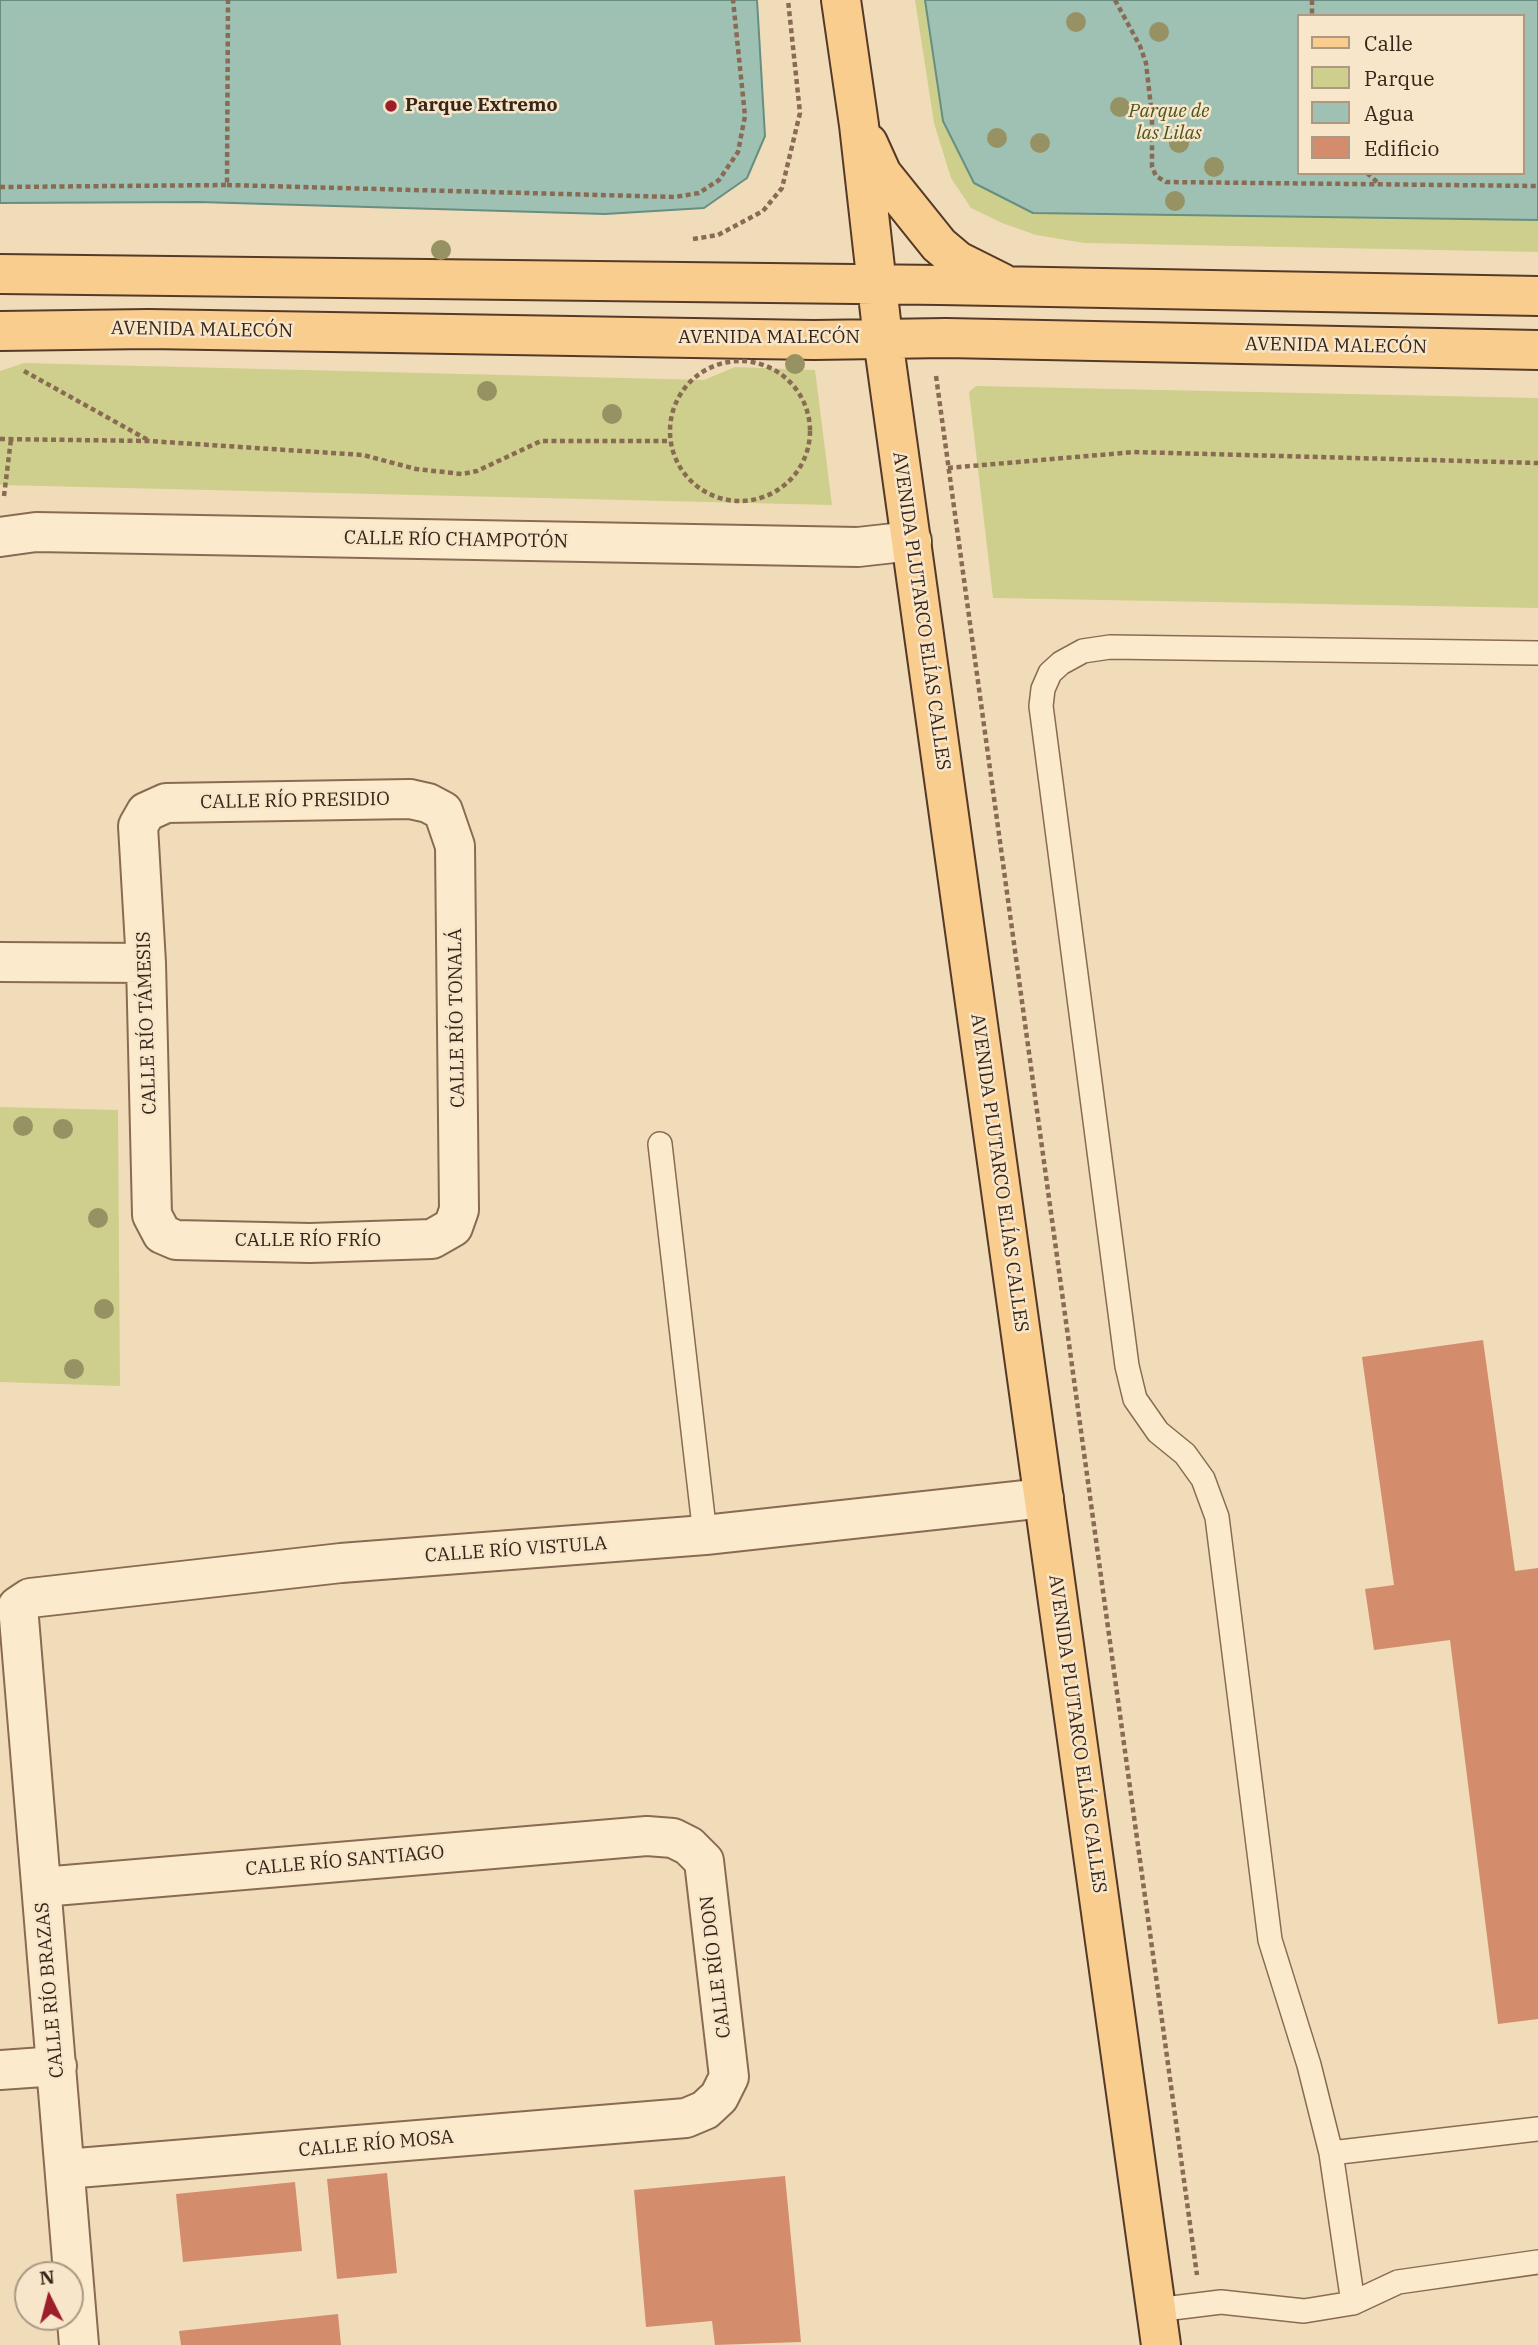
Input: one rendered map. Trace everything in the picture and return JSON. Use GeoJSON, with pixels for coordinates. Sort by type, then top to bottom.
{"type":"FeatureCollection","features":[{"type":"Feature","properties":{"kind":"main road","name":"AVENIDA PLUTARCO ELÍAS CALLES"},"geometry":{"type":"LineString","coordinates":[[841,0],[859,125],[883,339],[1159,2328]]}},
{"type":"Feature","properties":{"kind":"main road"},"geometry":{"type":"LineString","coordinates":[[859,125],[882,174],[939,245],[958,261],[1010,287]]}},
{"type":"Feature","properties":{"kind":"main road"},"geometry":{"type":"LineString","coordinates":[[0,274],[1538,296]]}},
{"type":"Feature","properties":{"kind":"main road","name":"AVENIDA MALECÓN"},"geometry":{"type":"LineString","coordinates":[[0,331],[149,329],[946,338],[1538,350]]}},
{"type":"Feature","properties":{"kind":"street","name":"CALLE RÍO CHAMPOTÓN"},"geometry":{"type":"LineString","coordinates":[[0,537],[36,532],[858,547],[912,541]]}},
{"type":"Feature","properties":{"kind":"street","name":"CALLE RÍO PRESIDIO"},"geometry":{"type":"LineString","coordinates":[[146,812],[166,803],[410,799],[428,803],[443,811]]}},
{"type":"Feature","properties":{"kind":"street","name":"CALLE RÍO TONALÁ"},"geometry":{"type":"LineString","coordinates":[[443,811],[455,846],[459,1210],[453,1227]]}},
{"type":"Feature","properties":{"kind":"street","name":"CALLE RÍO TÁMESIS"},"geometry":{"type":"LineString","coordinates":[[146,812],[138,826],[146,963],[152,1215],[162,1234]]}},
{"type":"Feature","properties":{"kind":"street"},"geometry":{"type":"LineString","coordinates":[[0,962],[146,963]]}},
{"type":"Feature","properties":{"kind":"street","name":"CALLE RÍO FRÍO"},"geometry":{"type":"LineString","coordinates":[[162,1234],[176,1240],[310,1243],[432,1239],[453,1227]]}},
{"type":"Feature","properties":{"kind":"street","name":"CALLE RÍO VISTULA"},"geometry":{"type":"LineString","coordinates":[[21,1635],[18,1606],[30,1598],[341,1563],[705,1535],[1044,1498]]}},
{"type":"Feature","properties":{"kind":"street","name":"CALLE RÍO BRAZAS"},"geometry":{"type":"LineString","coordinates":[[21,1635],[16,1777],[42,1886],[79,2345]]}},
{"type":"Feature","properties":{"kind":"street","name":"CALLE RÍO SANTIAGO"},"geometry":{"type":"LineString","coordinates":[[42,1886],[647,1836]]}},
{"type":"Feature","properties":{"kind":"street","name":"CALLE RÍO DON"},"geometry":{"type":"LineString","coordinates":[[647,1836],[673,1838],[689,1846],[704,1861],[729,2077],[719,2097],[705,2110],[686,2118]]}},
{"type":"Feature","properties":{"kind":"street"},"geometry":{"type":"LineString","coordinates":[[0,2070],[57,2066]]}},
{"type":"Feature","properties":{"kind":"street","name":"CALLE RÍO MOSA"},"geometry":{"type":"LineString","coordinates":[[65,2169],[686,2118]]}},
{"type":"Feature","properties":{"kind":"lane"},"geometry":{"type":"LineString","coordinates":[[1353,2303],[1331,2153],[1309,2065],[1270,1940],[1217,1517],[1203,1479],[1185,1454],[1157,1432],[1135,1399],[1127,1366],[1042,698],[1050,673],[1061,663],[1083,651],[1110,647],[1538,653]]}},
{"type":"Feature","properties":{"kind":"lane"},"geometry":{"type":"LineString","coordinates":[[660,1143],[705,1535]]}},
{"type":"Feature","properties":{"kind":"lane"},"geometry":{"type":"LineString","coordinates":[[1331,2153],[1538,2129]]}},
{"type":"Feature","properties":{"kind":"lane"},"geometry":{"type":"LineString","coordinates":[[1159,2328],[1201,2304],[1239,2302],[1304,2311],[1353,2303],[1398,2282],[1538,2262]]}},
{"type":"Feature","properties":{"kind":"path"},"geometry":{"type":"LineString","coordinates":[[228,0],[228,185]]}},
{"type":"Feature","properties":{"kind":"path"},"geometry":{"type":"LineString","coordinates":[[0,187],[228,185],[676,197],[699,193],[719,180],[738,152],[745,116],[733,0]]}},
{"type":"Feature","properties":{"kind":"path"},"geometry":{"type":"LineString","coordinates":[[681,241],[718,235],[763,211],[782,188],[800,113],[788,0]]}},
{"type":"Feature","properties":{"kind":"path"},"geometry":{"type":"LineString","coordinates":[[1115,0],[1140,46],[1146,64],[1152,116],[1152,167],[1156,176],[1166,182],[1378,182],[1538,186]]}},
{"type":"Feature","properties":{"kind":"path"},"geometry":{"type":"LineString","coordinates":[[1369,175],[1378,182]]}},
{"type":"Feature","properties":{"kind":"path"},"geometry":{"type":"LineString","coordinates":[[946,338],[937,358],[936,376],[1201,2304]]}},
{"type":"Feature","properties":{"kind":"path"},"geometry":{"type":"LineString","coordinates":[[729,362],[755,362],[779,372],[798,390],[809,413],[812,439],[804,463],[789,484],[766,495],[742,500],[716,497],[693,486],[677,465],[669,441],[670,420],[676,400],[688,384],[703,370],[729,362]]}},
{"type":"Feature","properties":{"kind":"path"},"geometry":{"type":"LineString","coordinates":[[15,366],[149,441]]}},
{"type":"Feature","properties":{"kind":"path"},"geometry":{"type":"LineString","coordinates":[[0,439],[149,441],[363,455],[416,469],[462,474],[477,471],[541,441],[669,441]]}},
{"type":"Feature","properties":{"kind":"path"},"geometry":{"type":"LineString","coordinates":[[4,497],[11,439]]}},
{"type":"Feature","properties":{"kind":"path"},"geometry":{"type":"LineString","coordinates":[[948,468],[1133,452],[1538,463]]}},
{"type":"Feature","properties":{"kind":"green space","name":"Parque de las Lilas"},"geometry":{"type":"Polygon","coordinates":[[[915,0],[1538,0],[1538,252],[1084,243],[1036,235],[971,208],[951,178],[934,123],[915,0]]]}},
{"type":"Feature","properties":{"kind":"green space"},"geometry":{"type":"Polygon","coordinates":[[[24,363],[704,380],[735,367],[815,370],[832,505],[0,485],[0,371],[24,363]]]}},
{"type":"Feature","properties":{"kind":"green space"},"geometry":{"type":"Polygon","coordinates":[[[976,386],[1538,398],[1538,608],[993,598],[969,392],[976,386]]]}},
{"type":"Feature","properties":{"kind":"green space"},"geometry":{"type":"Polygon","coordinates":[[[0,1107],[118,1110],[120,1386],[0,1382],[0,1107]]]}},
{"type":"Feature","properties":{"kind":"water","name":"Parque Extremo"},"geometry":{"type":"Polygon","coordinates":[[[0,0],[757,0],[765,136],[747,178],[704,208],[605,214],[199,202],[0,203],[0,0]]]}},
{"type":"Feature","properties":{"kind":"water","name":"Parque de las Lilas"},"geometry":{"type":"Polygon","coordinates":[[[925,0],[1538,0],[1538,220],[1033,213],[974,183],[943,121],[925,0]]]}},
{"type":"Feature","properties":{"kind":"building"},"geometry":{"type":"Polygon","coordinates":[[[1483,1340],[1515,1571],[1538,1568],[1538,2019],[1498,2024],[1450,1640],[1374,1650],[1365,1589],[1394,1585],[1362,1357],[1483,1340]]]}},
{"type":"Feature","properties":{"kind":"building"},"geometry":{"type":"Polygon","coordinates":[[[387,2173],[397,2273],[337,2279],[327,2179],[387,2173]]]}},
{"type":"Feature","properties":{"kind":"building"},"geometry":{"type":"Polygon","coordinates":[[[785,2176],[801,2342],[715,2345],[712,2321],[646,2327],[634,2190],[785,2176]]]}},
{"type":"Feature","properties":{"kind":"building"},"geometry":{"type":"Polygon","coordinates":[[[295,2182],[302,2251],[183,2262],[176,2194],[295,2182]]]}},
{"type":"Feature","properties":{"kind":"building"},"geometry":{"type":"Polygon","coordinates":[[[338,2314],[341,2345],[181,2345],[179,2331],[338,2314]]]}},
{"type":"Feature","properties":{"kind":"place","name":"Parque Extremo"},"geometry":{"type":"Point","coordinates":[391,106]}}]}
